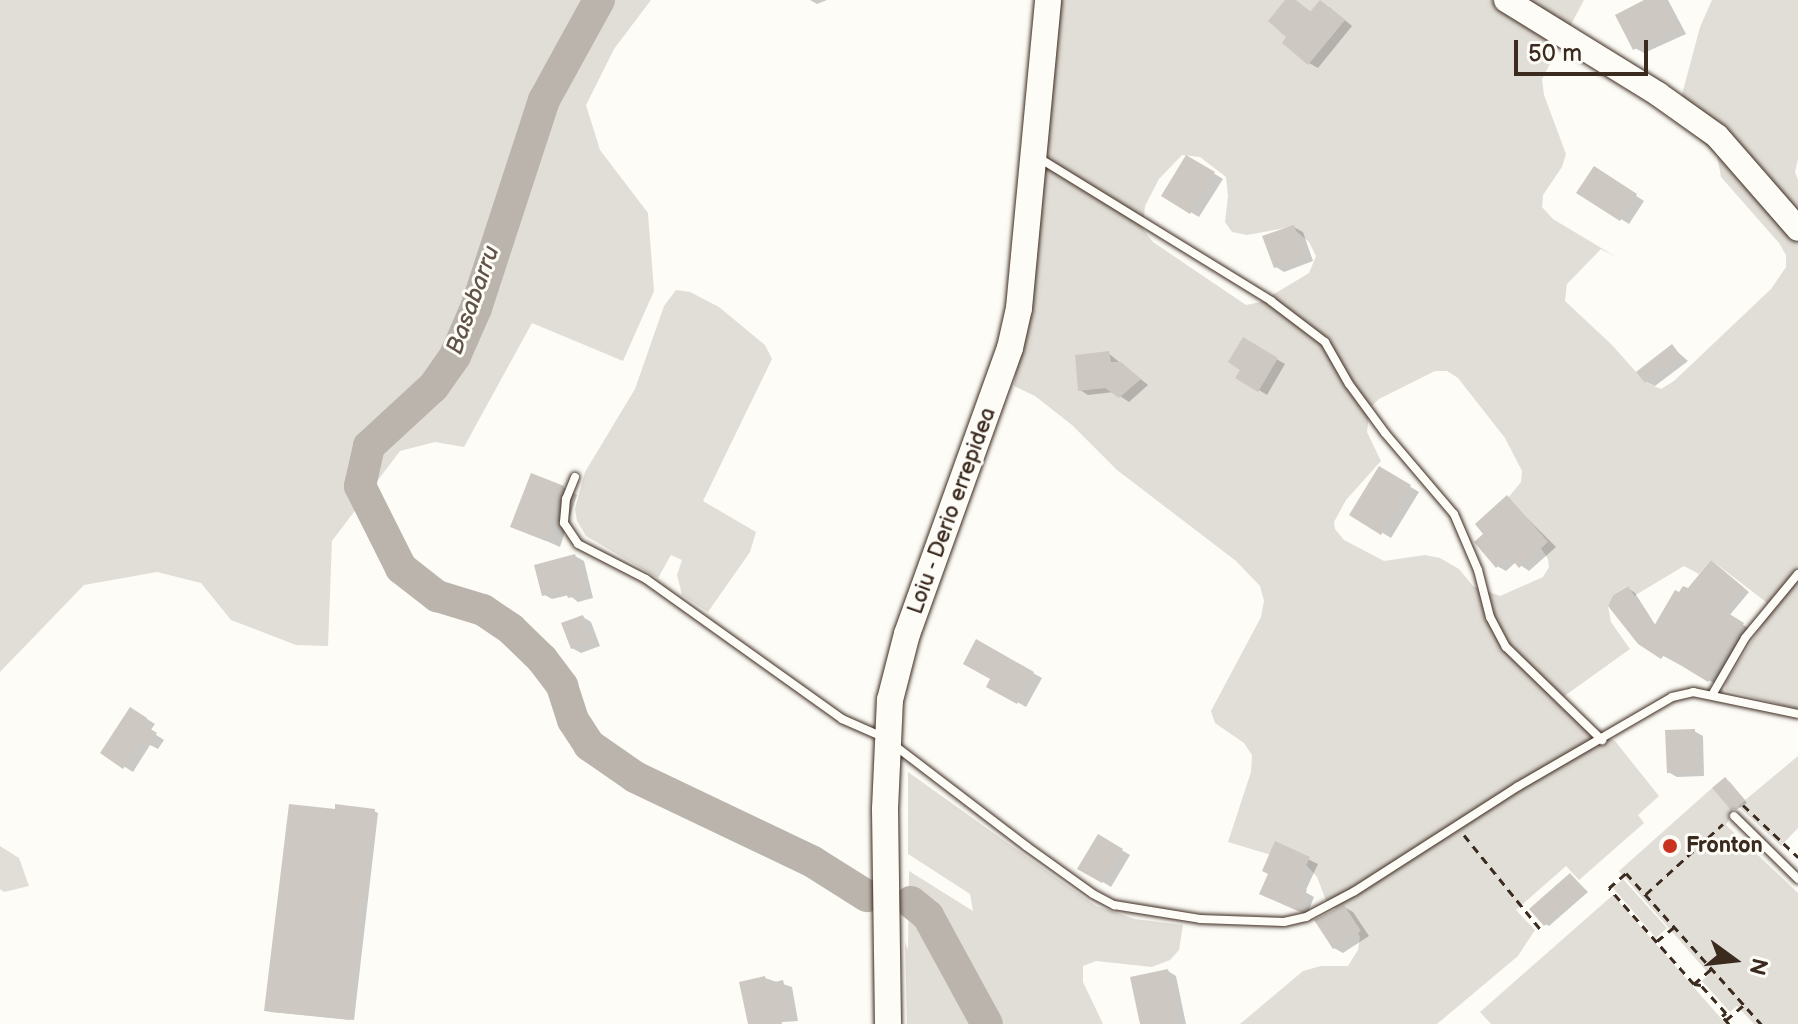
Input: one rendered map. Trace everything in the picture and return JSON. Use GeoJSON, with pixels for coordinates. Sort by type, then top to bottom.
{"type":"FeatureCollection","features":[{"type":"Feature","properties":{"kind":"main road","name":"Loiu - Derio errepidea"},"geometry":{"type":"LineString","coordinates":[[888,1024],[887,739],[890,700],[907,634],[1010,348],[1019,308],[1048,0]]}},
{"type":"Feature","properties":{"kind":"street"},"geometry":{"type":"LineString","coordinates":[[1506,0],[1658,94],[1717,136],[1798,229]]}},
{"type":"Feature","properties":{"kind":"lane"},"geometry":{"type":"LineString","coordinates":[[1035,156],[1271,301],[1325,342],[1349,384],[1385,433],[1454,514],[1478,570],[1490,617],[1506,647],[1602,740]]}},
{"type":"Feature","properties":{"kind":"lane"},"geometry":{"type":"LineString","coordinates":[[575,477],[566,499],[564,523],[578,544],[646,579],[842,719],[887,739],[1093,894],[1114,905],[1159,914],[1284,922],[1306,917],[1517,787],[1672,697],[1693,692],[1798,714]]}},
{"type":"Feature","properties":{"kind":"lane"},"geometry":{"type":"LineString","coordinates":[[1712,695],[1745,638],[1798,574]]}},
{"type":"Feature","properties":{"kind":"lane"},"geometry":{"type":"LineString","coordinates":[[1734,816],[1798,879]]}},
{"type":"Feature","properties":{"kind":"path"},"geometry":{"type":"LineString","coordinates":[[1645,895],[1744,805],[1798,857]]}},
{"type":"Feature","properties":{"kind":"path"},"geometry":{"type":"LineString","coordinates":[[1457,825],[1540,929]]}},
{"type":"Feature","properties":{"kind":"path"},"geometry":{"type":"LineString","coordinates":[[1744,1005],[1728,1022],[1722,1016],[1726,1013],[1701,985],[1694,984],[1609,888],[1626,873],[1761,1024]]}},
{"type":"Feature","properties":{"kind":"path"},"geometry":{"type":"LineString","coordinates":[[1657,941],[1674,927]]}},
{"type":"Feature","properties":{"kind":"path"},"geometry":{"type":"LineString","coordinates":[[1694,984],[1711,969]]}},
{"type":"Feature","properties":{"kind":"shaded area"},"geometry":{"type":"Polygon","coordinates":[[[0,0],[651,0],[614,49],[586,105],[600,150],[648,213],[654,291],[623,361],[532,323],[464,447],[435,442],[400,451],[332,541],[328,646],[296,645],[231,620],[201,583],[157,572],[84,585],[0,672],[0,0]]]}},
{"type":"Feature","properties":{"kind":"shaded area"},"geometry":{"type":"Polygon","coordinates":[[[1061,0],[1584,0],[1542,79],[1544,95],[1566,154],[1562,167],[1543,195],[1542,207],[1553,219],[1618,258],[1601,249],[1567,284],[1565,301],[1612,345],[1645,382],[1661,389],[1674,381],[1771,289],[1786,267],[1786,255],[1779,243],[1721,177],[1717,156],[1684,124],[1680,102],[1700,27],[1712,0],[1798,0],[1798,159],[1795,172],[1798,180],[1798,709],[1725,690],[1726,682],[1769,614],[1766,602],[1711,560],[1699,574],[1684,566],[1634,596],[1627,586],[1613,595],[1608,606],[1611,622],[1630,649],[1556,702],[1586,728],[1615,741],[1659,796],[1638,815],[1644,823],[1579,880],[1566,866],[1516,910],[1535,930],[1518,956],[1437,1024],[1240,1024],[1303,971],[1321,966],[1348,966],[1358,950],[1360,937],[1352,920],[1327,903],[1317,877],[1307,866],[1228,842],[1251,772],[1252,755],[1244,743],[1215,723],[1211,711],[1261,617],[1264,601],[1260,586],[1236,561],[1117,470],[1072,425],[1035,396],[1014,386],[1040,225],[1061,0]],[[1182,155],[1159,179],[1145,206],[1143,229],[1153,242],[1246,305],[1261,302],[1309,273],[1316,256],[1309,242],[1286,228],[1247,235],[1232,232],[1225,222],[1228,196],[1226,177],[1200,157],[1182,155]],[[1435,371],[1379,399],[1370,408],[1367,432],[1381,461],[1346,500],[1334,522],[1335,529],[1344,540],[1384,561],[1425,555],[1440,558],[1459,569],[1473,586],[1500,596],[1543,577],[1549,567],[1548,559],[1508,498],[1521,482],[1522,471],[1505,438],[1458,378],[1447,371],[1435,371]]]}},
{"type":"Feature","properties":{"kind":"shaded area"},"geometry":{"type":"Polygon","coordinates":[[[676,290],[690,292],[719,307],[765,345],[772,359],[703,501],[756,532],[750,552],[708,612],[682,595],[677,575],[682,560],[671,555],[658,578],[586,536],[577,521],[575,509],[585,472],[635,389],[664,306],[676,290]]]}},
{"type":"Feature","properties":{"kind":"shaded area"},"geometry":{"type":"Polygon","coordinates":[[[1798,756],[1798,828],[1781,846],[1738,806],[1798,756]]]}},
{"type":"Feature","properties":{"kind":"shaded area"},"geometry":{"type":"Polygon","coordinates":[[[908,772],[1096,906],[1135,919],[1183,925],[1179,950],[1170,960],[1152,967],[1096,961],[1083,966],[1083,982],[1103,1024],[907,1024],[905,942],[908,950],[909,871],[973,911],[970,894],[908,854],[908,772]]]}},
{"type":"Feature","properties":{"kind":"shaded area"},"geometry":{"type":"Polygon","coordinates":[[[1712,788],[1733,811],[1726,825],[1798,893],[1798,1024],[1754,1024],[1737,1006],[1730,1012],[1702,981],[1709,974],[1619,871],[1712,788]]]}},
{"type":"Feature","properties":{"kind":"shaded area"},"geometry":{"type":"Polygon","coordinates":[[[0,846],[19,858],[29,886],[4,892],[0,889],[0,846]]]}},
{"type":"Feature","properties":{"kind":"shaded area"},"geometry":{"type":"Polygon","coordinates":[[[1623,879],[1667,928],[1656,938],[1613,888],[1623,879]]]}},
{"type":"Feature","properties":{"kind":"shaded area"},"geometry":{"type":"Polygon","coordinates":[[[1613,895],[1726,1024],[1491,1024],[1480,1012],[1613,895]]]}},
{"type":"Feature","properties":{"kind":"building"},"geometry":{"type":"Polygon","coordinates":[[[1285,0],[1296,0],[1310,12],[1320,0],[1345,20],[1308,65],[1282,43],[1286,37],[1268,21],[1285,0]]]}},
{"type":"Feature","properties":{"kind":"building"},"geometry":{"type":"Polygon","coordinates":[[[1644,0],[1663,0],[1679,29],[1633,50],[1615,15],[1644,0]]]}},
{"type":"Feature","properties":{"kind":"building"},"geometry":{"type":"Polygon","coordinates":[[[1186,155],[1215,172],[1190,214],[1161,196],[1186,155]]]}},
{"type":"Feature","properties":{"kind":"building"},"geometry":{"type":"Polygon","coordinates":[[[1594,166],[1637,194],[1620,221],[1576,193],[1594,166]]]}},
{"type":"Feature","properties":{"kind":"building"},"geometry":{"type":"Polygon","coordinates":[[[1294,225],[1306,257],[1274,268],[1262,236],[1294,225]]]}},
{"type":"Feature","properties":{"kind":"building"},"geometry":{"type":"Polygon","coordinates":[[[1243,337],[1278,358],[1258,392],[1235,378],[1240,370],[1228,362],[1243,337]]]}},
{"type":"Feature","properties":{"kind":"building"},"geometry":{"type":"Polygon","coordinates":[[[1672,344],[1680,355],[1645,383],[1636,372],[1672,344]]]}},
{"type":"Feature","properties":{"kind":"building"},"geometry":{"type":"Polygon","coordinates":[[[1109,351],[1111,362],[1121,362],[1141,379],[1119,398],[1105,388],[1078,391],[1075,355],[1109,351]]]}},
{"type":"Feature","properties":{"kind":"building"},"geometry":{"type":"Polygon","coordinates":[[[1379,466],[1411,485],[1381,535],[1349,515],[1379,466]]]}},
{"type":"Feature","properties":{"kind":"building"},"geometry":{"type":"Polygon","coordinates":[[[531,473],[564,486],[546,541],[510,527],[531,473]]]}},
{"type":"Feature","properties":{"kind":"building"},"geometry":{"type":"Polygon","coordinates":[[[1507,495],[1548,542],[1519,568],[1509,556],[1496,568],[1474,542],[1483,534],[1475,524],[1507,495]]]}},
{"type":"Feature","properties":{"kind":"building"},"geometry":{"type":"Polygon","coordinates":[[[575,554],[586,594],[568,598],[565,590],[542,596],[534,565],[575,554]]]}},
{"type":"Feature","properties":{"kind":"building"},"geometry":{"type":"Polygon","coordinates":[[[1711,560],[1743,587],[1723,610],[1744,623],[1708,682],[1664,655],[1661,659],[1638,644],[1608,606],[1613,595],[1628,586],[1654,626],[1675,590],[1679,592],[1683,586],[1688,588],[1711,560]]]}},
{"type":"Feature","properties":{"kind":"building"},"geometry":{"type":"Polygon","coordinates":[[[583,615],[592,641],[571,649],[561,623],[583,615]]]}},
{"type":"Feature","properties":{"kind":"building"},"geometry":{"type":"Polygon","coordinates":[[[976,639],[1034,672],[1017,704],[986,687],[990,679],[963,664],[976,639]]]}},
{"type":"Feature","properties":{"kind":"building"},"geometry":{"type":"Polygon","coordinates":[[[130,707],[147,718],[143,724],[157,733],[148,746],[141,741],[123,769],[100,753],[130,707]]]}},
{"type":"Feature","properties":{"kind":"building"},"geometry":{"type":"Polygon","coordinates":[[[1695,729],[1696,772],[1667,773],[1665,730],[1695,729]]]}},
{"type":"Feature","properties":{"kind":"building"},"geometry":{"type":"Polygon","coordinates":[[[1725,777],[1745,800],[1731,810],[1712,788],[1725,777]]]}},
{"type":"Feature","properties":{"kind":"building"},"geometry":{"type":"Polygon","coordinates":[[[289,804],[335,809],[335,804],[375,809],[350,1020],[264,1011],[289,804]]]}},
{"type":"Feature","properties":{"kind":"building"},"geometry":{"type":"Polygon","coordinates":[[[1098,834],[1123,849],[1102,883],[1077,869],[1098,834]]]}},
{"type":"Feature","properties":{"kind":"building"},"geometry":{"type":"Polygon","coordinates":[[[1275,841],[1310,857],[1297,886],[1307,890],[1298,911],[1259,894],[1268,874],[1262,871],[1275,841]]]}},
{"type":"Feature","properties":{"kind":"building"},"geometry":{"type":"Polygon","coordinates":[[[1570,873],[1585,890],[1544,926],[1529,909],[1570,873]]]}},
{"type":"Feature","properties":{"kind":"building"},"geometry":{"type":"Polygon","coordinates":[[[1344,905],[1361,931],[1333,949],[1314,920],[1344,905]]]}},
{"type":"Feature","properties":{"kind":"building"},"geometry":{"type":"Polygon","coordinates":[[[1168,969],[1180,1024],[1140,1024],[1130,977],[1168,969]]]}},
{"type":"Feature","properties":{"kind":"building"},"geometry":{"type":"Polygon","coordinates":[[[765,976],[767,984],[783,980],[791,1016],[781,1018],[782,1024],[748,1024],[739,982],[765,976]]]}},
{"type":"Feature","properties":{"kind":"waterway","name":"Basabarru"},"geometry":{"type":"LineString","coordinates":[[599,0],[544,100],[476,308],[455,356],[433,387],[369,446],[360,486],[401,568],[437,596],[483,610],[511,629],[542,659],[562,686],[573,720],[589,745],[635,777],[813,862],[867,896]]}},
{"type":"Feature","properties":{"kind":"waterway","name":"Basabarru"},"geometry":{"type":"LineString","coordinates":[[911,902],[928,916],[987,1024]]}},
{"type":"Feature","properties":{"kind":"place","name":"Fronton"},"geometry":{"type":"Point","coordinates":[1670,846]}}]}
